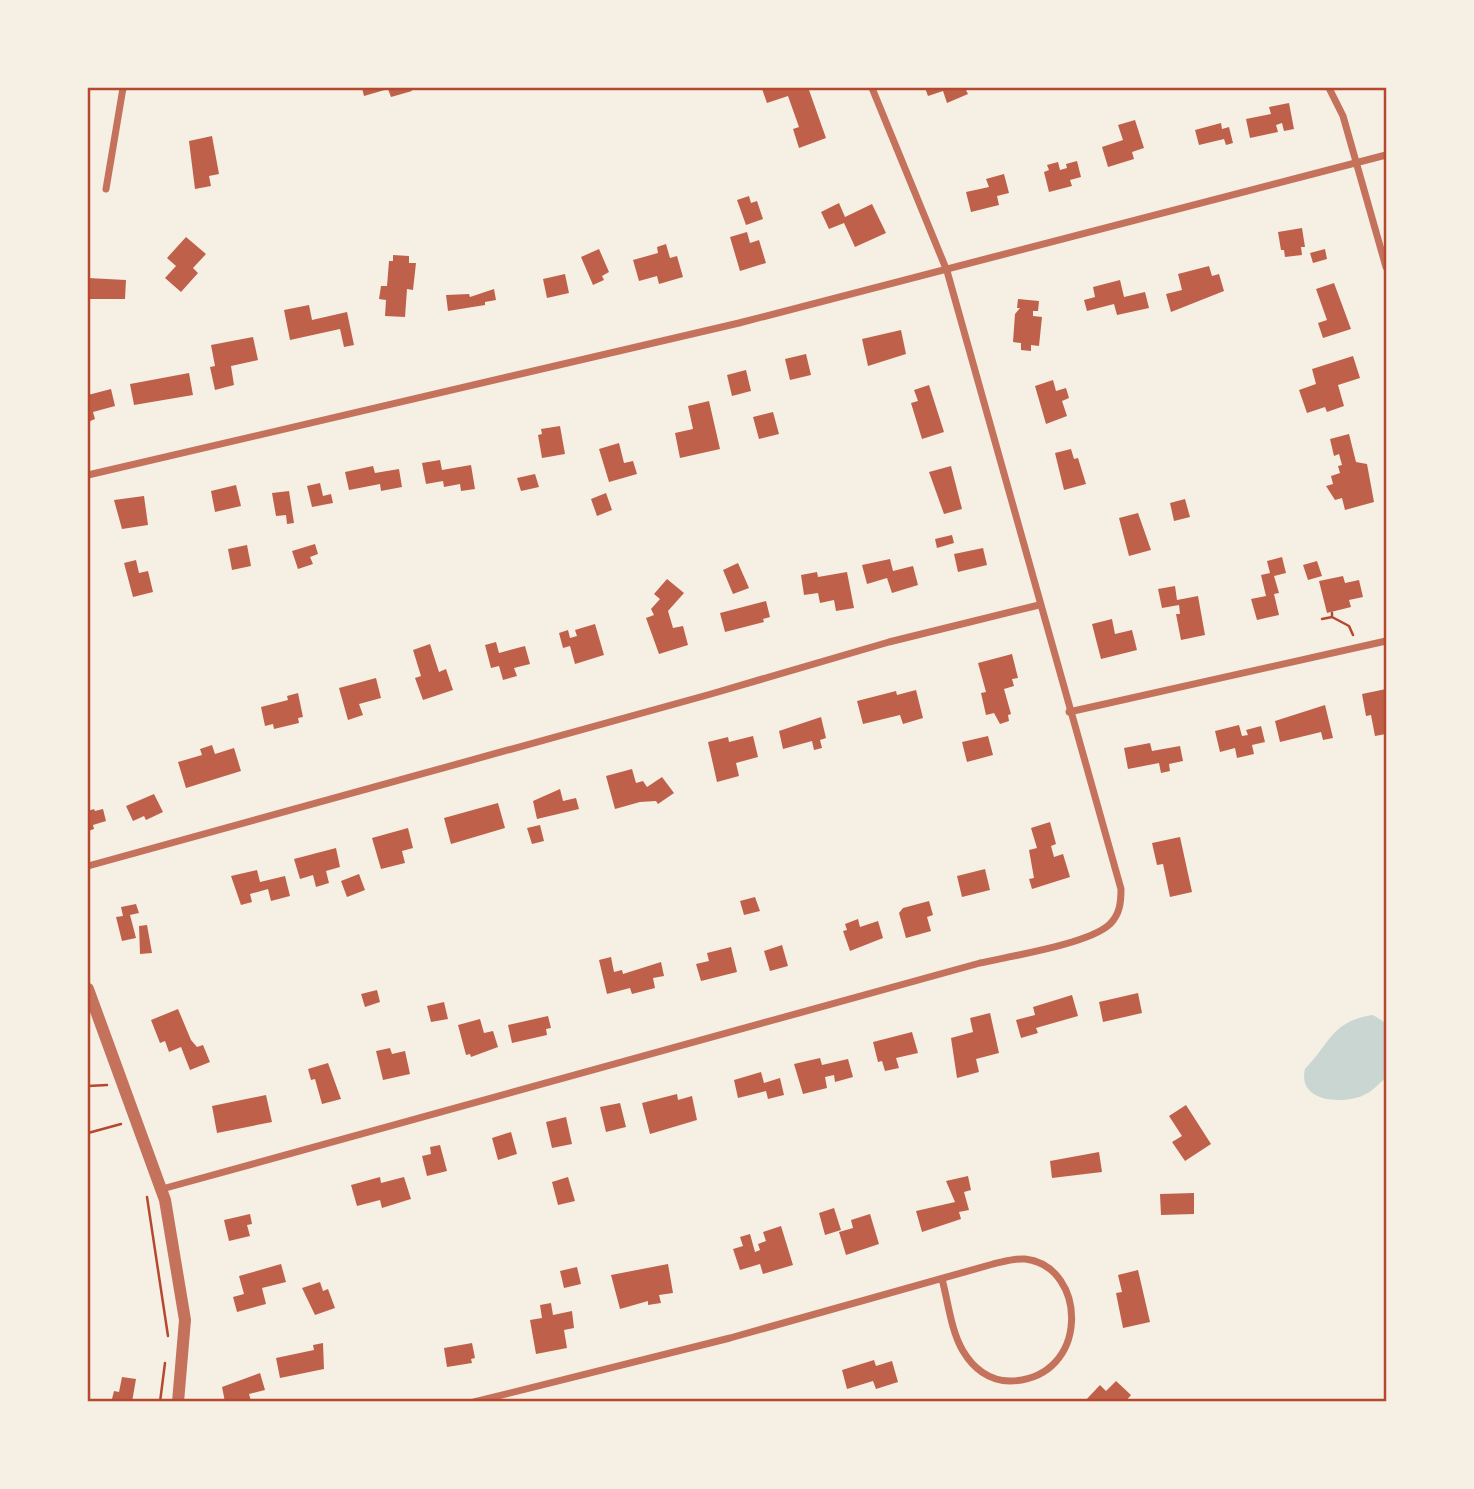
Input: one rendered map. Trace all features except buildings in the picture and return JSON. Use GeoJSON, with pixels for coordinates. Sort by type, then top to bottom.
{"type":"FeatureCollection","features":[{"type":"Feature","properties":{"kind":"street"},"geometry":{"type":"LineString","coordinates":[[106,189],[124,88]]}},
{"type":"Feature","properties":{"kind":"street"},"geometry":{"type":"LineString","coordinates":[[162,1189],[980,963],[1061,944],[1100,931],[1116,916],[1121,903],[1121,889],[1039,606],[947,271],[872,88]]}},
{"type":"Feature","properties":{"kind":"street"},"geometry":{"type":"LineString","coordinates":[[1329,88],[1343,116],[1387,267]]}},
{"type":"Feature","properties":{"kind":"street"},"geometry":{"type":"LineString","coordinates":[[88,475],[947,271],[1387,155]]}},
{"type":"Feature","properties":{"kind":"street"},"geometry":{"type":"LineString","coordinates":[[88,866],[711,694],[889,642],[1039,606]]}},
{"type":"Feature","properties":{"kind":"street"},"geometry":{"type":"LineString","coordinates":[[1069,712],[1387,642]]}},
{"type":"Feature","properties":{"kind":"street"},"geometry":{"type":"LineString","coordinates":[[88,989],[162,1189],[185,1320],[178,1402]]}},
{"type":"Feature","properties":{"kind":"street"},"geometry":{"type":"LineString","coordinates":[[474,1402],[730,1338],[993,1264],[1024,1259],[1043,1265],[1058,1278],[1066,1293],[1072,1330],[1069,1344],[1052,1366],[1025,1380],[1003,1381],[983,1374],[961,1349],[942,1279]]}},
{"type":"Feature","properties":{"kind":"path"},"geometry":{"type":"LineString","coordinates":[[1322,620],[1332,615],[1343,620],[1349,626],[1357,648]]}},
{"type":"Feature","properties":{"kind":"path"},"geometry":{"type":"LineString","coordinates":[[88,1086],[107,1085],[104,1078]]}},
{"type":"Feature","properties":{"kind":"path"},"geometry":{"type":"LineString","coordinates":[[88,1133],[121,1124],[125,1134]]}},
{"type":"Feature","properties":{"kind":"path"},"geometry":{"type":"LineString","coordinates":[[145,1192],[170,1345]]}},
{"type":"Feature","properties":{"kind":"path"},"geometry":{"type":"LineString","coordinates":[[160,1402],[167,1355]]}},
{"type":"Feature","properties":{"kind":"shaded area"},"geometry":{"type":"Polygon","coordinates":[[[1373,1015],[1386,1023],[1386,1078],[1370,1092],[1355,1098],[1334,1100],[1314,1094],[1304,1080],[1305,1069],[1340,1028],[1359,1018],[1373,1015]]]}}]}
